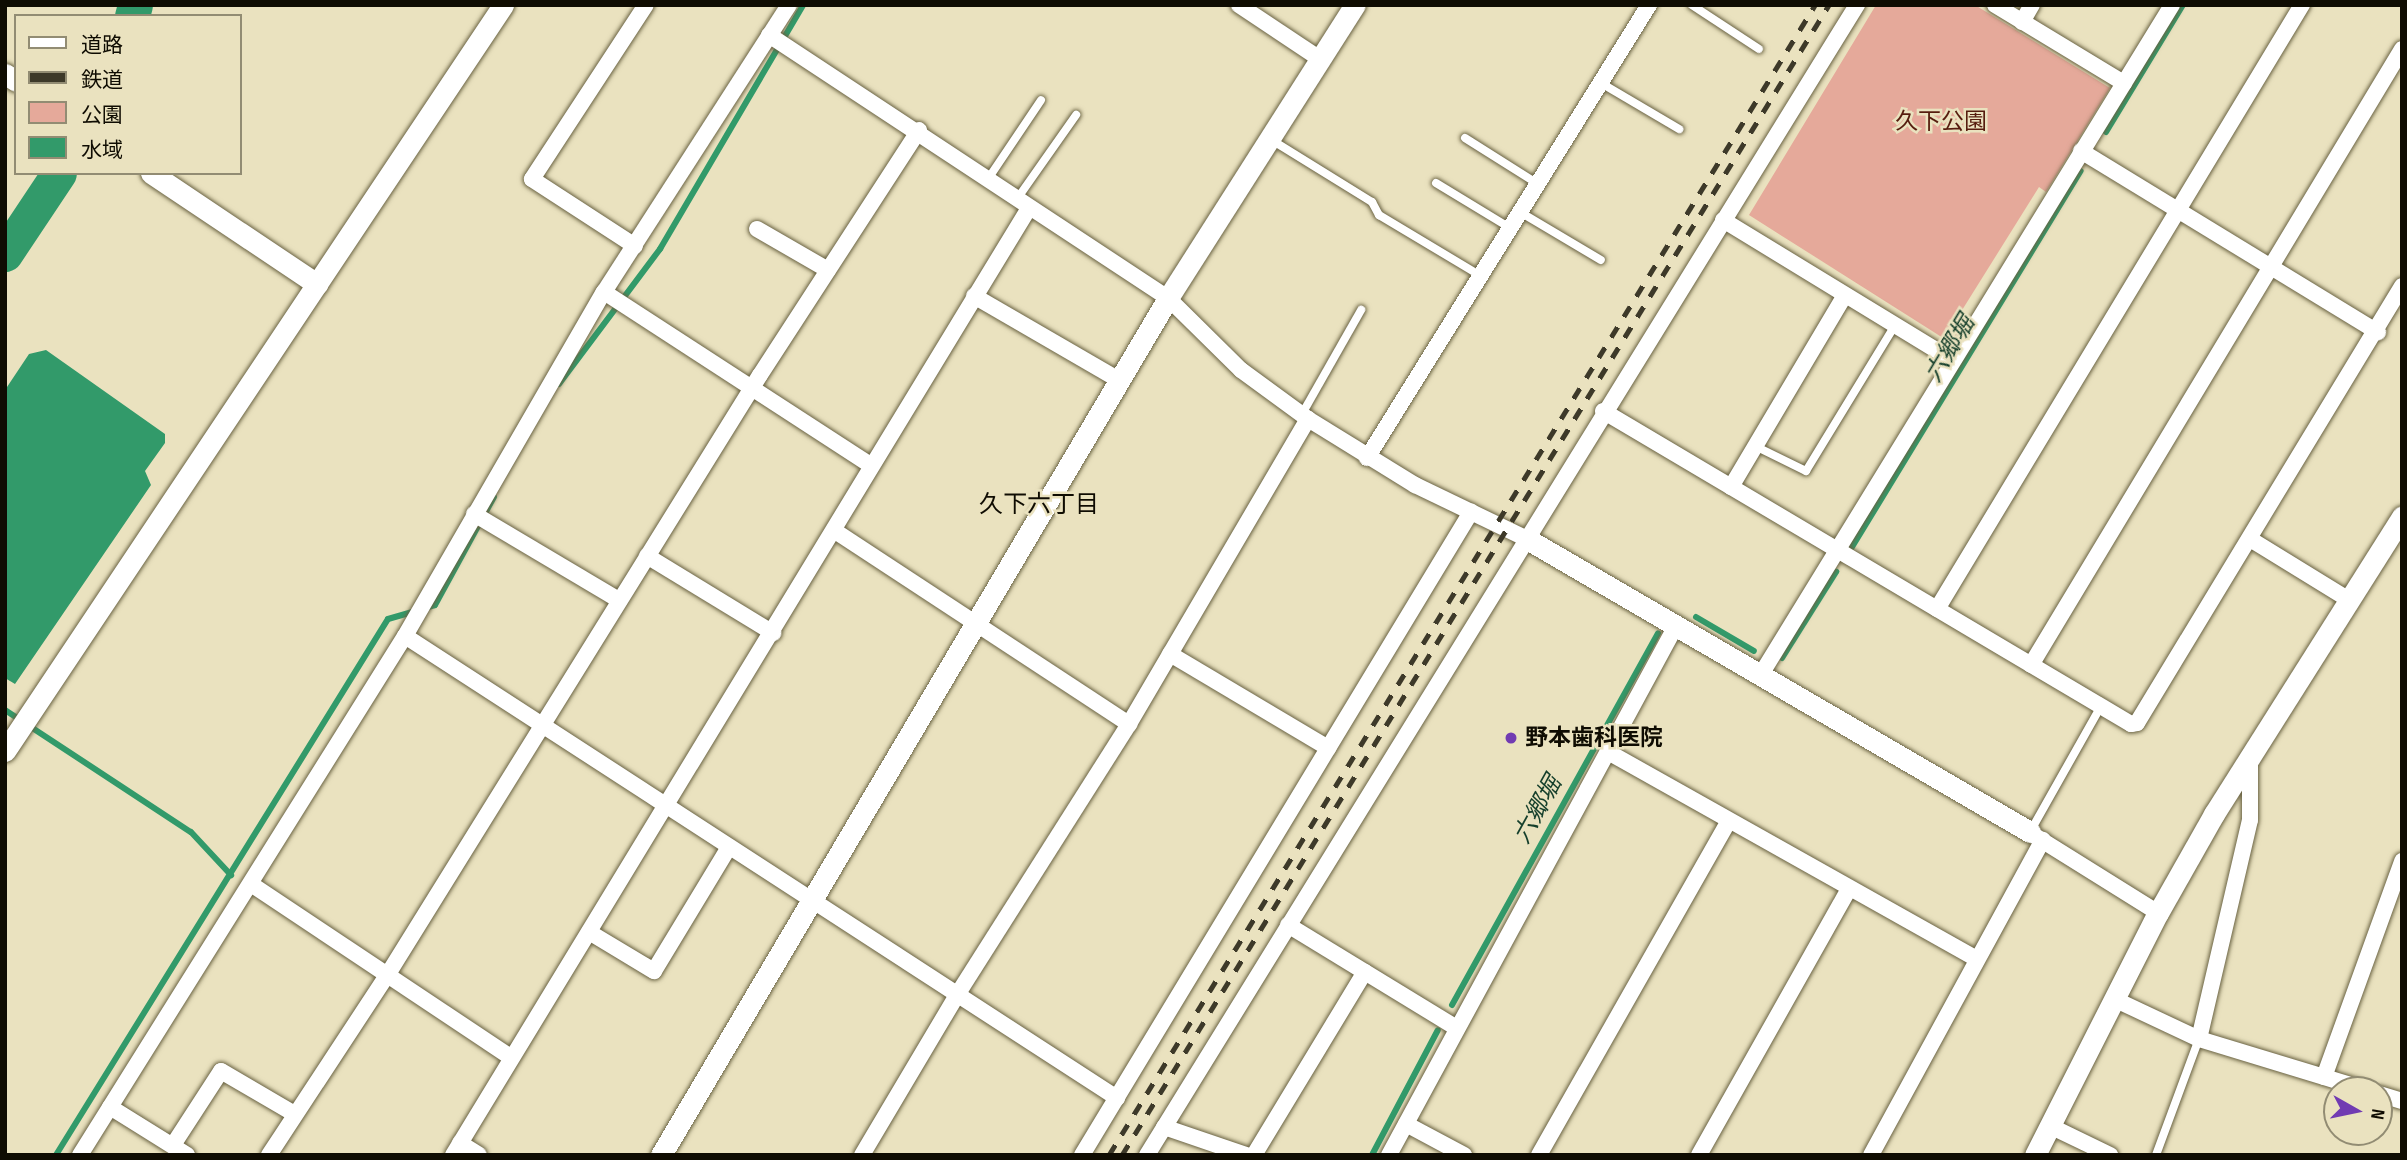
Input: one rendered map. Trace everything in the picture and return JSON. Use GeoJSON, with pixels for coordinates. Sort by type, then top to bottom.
{"type":"FeatureCollection","features":[{"type":"Feature","properties":{"kind":"street"},"geometry":{"type":"LineString","coordinates":[[5,751],[503,5]]}},
{"type":"Feature","properties":{"kind":"street"},"geometry":{"type":"LineString","coordinates":[[635,246],[532,179],[646,5]]}},
{"type":"Feature","properties":{"kind":"street"},"geometry":{"type":"LineString","coordinates":[[79,1155],[405,636],[604,292],[789,5]]}},
{"type":"Feature","properties":{"kind":"street"},"geometry":{"type":"LineString","coordinates":[[1239,5],[1320,59]]}},
{"type":"Feature","properties":{"kind":"street"},"geometry":{"type":"LineString","coordinates":[[661,1155],[810,899],[1168,298],[1268,137],[1356,5]]}},
{"type":"Feature","properties":{"kind":"street"},"geometry":{"type":"LineString","coordinates":[[1367,458],[1649,5]]}},
{"type":"Feature","properties":{"kind":"street"},"geometry":{"type":"LineString","coordinates":[[1147,1155],[1603,411],[1857,5]]}},
{"type":"Feature","properties":{"kind":"street"},"geometry":{"type":"LineString","coordinates":[[1995,5],[2124,83]]}},
{"type":"Feature","properties":{"kind":"street"},"geometry":{"type":"LineString","coordinates":[[2022,22],[2032,5]]}},
{"type":"Feature","properties":{"kind":"street"},"geometry":{"type":"LineString","coordinates":[[1760,676],[1951,359],[2172,5]]}},
{"type":"Feature","properties":{"kind":"street"},"geometry":{"type":"LineString","coordinates":[[1937,609],[2176,209],[2302,5]]}},
{"type":"Feature","properties":{"kind":"street"},"geometry":{"type":"LineString","coordinates":[[769,35],[919,130],[1023,203],[1168,298],[1241,370],[1367,458],[1527,539],[1677,624],[1760,676],[2036,836],[2158,913]]}},
{"type":"Feature","properties":{"kind":"street"},"geometry":{"type":"LineString","coordinates":[[2031,665],[2402,49]]}},
{"type":"Feature","properties":{"kind":"street"},"geometry":{"type":"LineString","coordinates":[[269,1155],[293,1113],[388,974],[619,600],[919,130]]}},
{"type":"Feature","properties":{"kind":"street"},"geometry":{"type":"LineString","coordinates":[[2081,151],[2378,332]]}},
{"type":"Feature","properties":{"kind":"street"},"geometry":{"type":"LineString","coordinates":[[154,175],[317,284]]}},
{"type":"Feature","properties":{"kind":"street"},"geometry":{"type":"LineString","coordinates":[[479,1155],[456,1149],[835,531],[869,464],[974,296],[1023,203]]}},
{"type":"Feature","properties":{"kind":"street"},"geometry":{"type":"LineString","coordinates":[[1723,220],[1951,359]]}},
{"type":"Feature","properties":{"kind":"street"},"geometry":{"type":"LineString","coordinates":[[757,229],[828,270]]}},
{"type":"Feature","properties":{"kind":"street"},"geometry":{"type":"LineString","coordinates":[[1603,411],[2131,724],[2137,723],[2378,332],[2402,286]]}},
{"type":"Feature","properties":{"kind":"street"},"geometry":{"type":"LineString","coordinates":[[604,292],[751,391],[869,464]]}},
{"type":"Feature","properties":{"kind":"street"},"geometry":{"type":"LineString","coordinates":[[1731,487],[1845,295]]}},
{"type":"Feature","properties":{"kind":"street"},"geometry":{"type":"LineString","coordinates":[[974,296],[1119,380]]}},
{"type":"Feature","properties":{"kind":"street"},"geometry":{"type":"LineString","coordinates":[[862,1155],[957,995],[1129,724],[1305,416]]}},
{"type":"Feature","properties":{"kind":"street"},"geometry":{"type":"LineString","coordinates":[[1082,1155],[1471,512]]}},
{"type":"Feature","properties":{"kind":"street"},"geometry":{"type":"LineString","coordinates":[[474,514],[619,600]]}},
{"type":"Feature","properties":{"kind":"street"},"geometry":{"type":"LineString","coordinates":[[2035,1155],[2158,913],[2250,755],[2402,517]]}},
{"type":"Feature","properties":{"kind":"street"},"geometry":{"type":"LineString","coordinates":[[835,531],[1129,724]]}},
{"type":"Feature","properties":{"kind":"street"},"geometry":{"type":"LineString","coordinates":[[2250,539],[2349,600]]}},
{"type":"Feature","properties":{"kind":"street"},"geometry":{"type":"LineString","coordinates":[[647,556],[773,634]]}},
{"type":"Feature","properties":{"kind":"street"},"geometry":{"type":"LineString","coordinates":[[1389,1155],[1677,624]]}},
{"type":"Feature","properties":{"kind":"street"},"geometry":{"type":"LineString","coordinates":[[405,636],[1117,1098]]}},
{"type":"Feature","properties":{"kind":"street"},"geometry":{"type":"LineString","coordinates":[[1170,654],[1328,748]]}},
{"type":"Feature","properties":{"kind":"street"},"geometry":{"type":"LineString","coordinates":[[1608,752],[1975,958]]}},
{"type":"Feature","properties":{"kind":"street"},"geometry":{"type":"LineString","coordinates":[[2199,1039],[2250,820],[2250,755]]}},
{"type":"Feature","properties":{"kind":"street"},"geometry":{"type":"LineString","coordinates":[[1539,1155],[1729,821]]}},
{"type":"Feature","properties":{"kind":"street"},"geometry":{"type":"LineString","coordinates":[[1871,1155],[2036,836]]}},
{"type":"Feature","properties":{"kind":"street"},"geometry":{"type":"LineString","coordinates":[[589,932],[654,971],[729,847]]}},
{"type":"Feature","properties":{"kind":"street"},"geometry":{"type":"LineString","coordinates":[[2324,1076],[2402,861]]}},
{"type":"Feature","properties":{"kind":"street"},"geometry":{"type":"LineString","coordinates":[[251,884],[510,1057]]}},
{"type":"Feature","properties":{"kind":"street"},"geometry":{"type":"LineString","coordinates":[[1699,1155],[1849,889]]}},
{"type":"Feature","properties":{"kind":"street"},"geometry":{"type":"LineString","coordinates":[[1288,925],[1457,1028]]}},
{"type":"Feature","properties":{"kind":"street"},"geometry":{"type":"LineString","coordinates":[[1254,1155],[1365,972]]}},
{"type":"Feature","properties":{"kind":"street"},"geometry":{"type":"LineString","coordinates":[[2114,999],[2199,1039],[2323,1077]]}},
{"type":"Feature","properties":{"kind":"street"},"geometry":{"type":"LineString","coordinates":[[173,1145],[221,1070],[293,1113]]}},
{"type":"Feature","properties":{"kind":"street"},"geometry":{"type":"LineString","coordinates":[[110,1107],[187,1155]]}},
{"type":"Feature","properties":{"kind":"street"},"geometry":{"type":"LineString","coordinates":[[1406,1124],[1464,1155]]}},
{"type":"Feature","properties":{"kind":"street"},"geometry":{"type":"LineString","coordinates":[[2050,1126],[2110,1155]]}},
{"type":"Feature","properties":{"kind":"street"},"geometry":{"type":"LineString","coordinates":[[1164,1127],[1245,1155]]}},
{"type":"Feature","properties":{"kind":"lane"},"geometry":{"type":"LineString","coordinates":[[1692,5],[1759,49]]}},
{"type":"Feature","properties":{"kind":"lane"},"geometry":{"type":"LineString","coordinates":[[1601,83],[1679,129]]}},
{"type":"Feature","properties":{"kind":"lane"},"geometry":{"type":"LineString","coordinates":[[988,179],[1041,100]]}},
{"type":"Feature","properties":{"kind":"lane"},"geometry":{"type":"LineString","coordinates":[[1023,203],[1076,115]]}},
{"type":"Feature","properties":{"kind":"lane"},"geometry":{"type":"LineString","coordinates":[[1268,137],[1372,202],[1379,215],[1480,276]]}},
{"type":"Feature","properties":{"kind":"lane"},"geometry":{"type":"LineString","coordinates":[[1465,138],[1538,184]]}},
{"type":"Feature","properties":{"kind":"lane"},"geometry":{"type":"LineString","coordinates":[[1436,183],[1510,228]]}},
{"type":"Feature","properties":{"kind":"lane"},"geometry":{"type":"LineString","coordinates":[[1520,212],[1601,260]]}},
{"type":"Feature","properties":{"kind":"lane"},"geometry":{"type":"LineString","coordinates":[[1305,416],[1361,310]]}},
{"type":"Feature","properties":{"kind":"lane"},"geometry":{"type":"LineString","coordinates":[[1755,446],[1806,471],[1895,325]]}},
{"type":"Feature","properties":{"kind":"lane"},"geometry":{"type":"LineString","coordinates":[[2036,836],[2101,706]]}},
{"type":"Feature","properties":{"kind":"lane"},"geometry":{"type":"LineString","coordinates":[[2156,1155],[2199,1039]]}},
{"type":"Feature","properties":{"kind":"green space","name":"久下公園"},"geometry":{"type":"Polygon","coordinates":[[[1876,5],[1975,5],[2110,88],[2046,192],[2039,187],[1959,315],[1966,319],[1951,343],[1749,215],[1876,5]]]}},
{"type":"Feature","properties":{"kind":"water"},"geometry":{"type":"Polygon","coordinates":[[[46,350],[165,434],[165,443],[145,471],[151,485],[15,684],[5,678],[5,390],[29,354],[46,350]]]}},
{"type":"Feature","properties":{"kind":"waterway"},"geometry":{"type":"LineString","coordinates":[[133,14],[135,5]]}},
{"type":"Feature","properties":{"kind":"waterway"},"geometry":{"type":"LineString","coordinates":[[559,384],[660,249],[803,5]]}},
{"type":"Feature","properties":{"kind":"waterway","name":"六郷堀"},"geometry":{"type":"LineString","coordinates":[[2106,132],[2183,5]]}},
{"type":"Feature","properties":{"kind":"waterway","name":"六郷堀"},"geometry":{"type":"LineString","coordinates":[[1852,547],[2081,171]]}},
{"type":"Feature","properties":{"kind":"waterway"},"geometry":{"type":"LineString","coordinates":[[5,254],[58,175]]}},
{"type":"Feature","properties":{"kind":"waterway"},"geometry":{"type":"LineString","coordinates":[[426,608],[435,605],[494,497]]}},
{"type":"Feature","properties":{"kind":"waterway","name":"六郷堀"},"geometry":{"type":"LineString","coordinates":[[1782,658],[1836,572]]}},
{"type":"Feature","properties":{"kind":"waterway"},"geometry":{"type":"LineString","coordinates":[[56,1155],[388,619],[416,611]]}},
{"type":"Feature","properties":{"kind":"waterway","name":"六郷堀"},"geometry":{"type":"LineString","coordinates":[[1696,617],[1754,651]]}},
{"type":"Feature","properties":{"kind":"waterway","name":"六郷堀"},"geometry":{"type":"LineString","coordinates":[[1452,1005],[1658,633]]}},
{"type":"Feature","properties":{"kind":"waterway"},"geometry":{"type":"LineString","coordinates":[[5,710],[191,832],[231,875]]}},
{"type":"Feature","properties":{"kind":"waterway","name":"六郷堀"},"geometry":{"type":"LineString","coordinates":[[1372,1155],[1438,1030]]}},
{"type":"Feature","properties":{"kind":"railway"},"geometry":{"type":"LineString","coordinates":[[1109,1155],[1815,5]]}},
{"type":"Feature","properties":{"kind":"railway"},"geometry":{"type":"LineString","coordinates":[[1122,1155],[1829,5]]}},
{"type":"Feature","properties":{"kind":"place","name":"野本歯科医院"},"geometry":{"type":"Point","coordinates":[1511,738]}},
{"type":"Feature","properties":{"kind":"district","name":"久下六丁目"},"geometry":{"type":"Point","coordinates":[1039,505]}}]}
